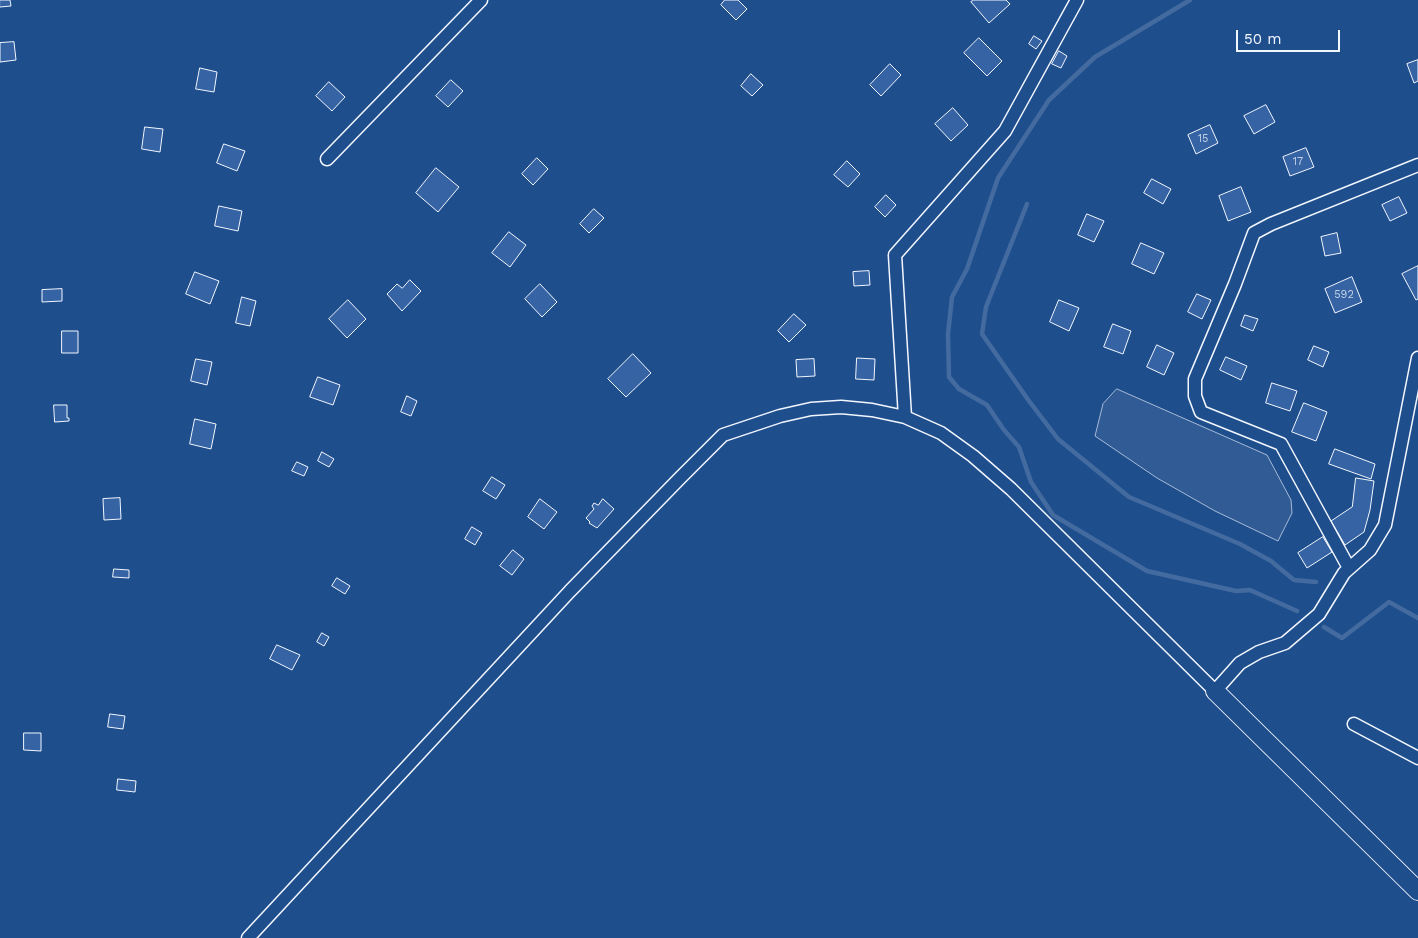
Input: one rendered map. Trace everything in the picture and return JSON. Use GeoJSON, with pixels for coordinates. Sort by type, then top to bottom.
{"type":"FeatureCollection","features":[{"type":"Feature","properties":{"kind":"street"},"geometry":{"type":"LineString","coordinates":[[327,159],[482,0]]}},
{"type":"Feature","properties":{"kind":"street"},"geometry":{"type":"LineString","coordinates":[[905,417],[895,255],[1005,131],[1077,0]]}},
{"type":"Feature","properties":{"kind":"street"},"geometry":{"type":"LineString","coordinates":[[1349,568],[1281,444],[1200,412],[1195,396],[1195,380],[1254,233],[1271,224],[1418,165]]}},
{"type":"Feature","properties":{"kind":"street"},"geometry":{"type":"LineString","coordinates":[[1215,691],[1240,663],[1259,652],[1285,643],[1320,614],[1344,573],[1370,550],[1385,525],[1418,358]]}},
{"type":"Feature","properties":{"kind":"street"},"geometry":{"type":"LineString","coordinates":[[248,938],[570,591],[723,435],[780,416],[811,409],[841,407],[872,410],[905,417],[941,433],[979,461],[1018,496],[1418,891]]}},
{"type":"Feature","properties":{"kind":"street"},"geometry":{"type":"LineString","coordinates":[[1354,724],[1418,758]]}},
{"type":"Feature","properties":{"kind":"shaded area"},"geometry":{"type":"Polygon","coordinates":[[[1117,389],[1267,455],[1291,500],[1292,513],[1278,541],[1215,511],[1157,478],[1095,436],[1103,404],[1117,389]]]}},
{"type":"Feature","properties":{"kind":"building"},"geometry":{"type":"Polygon","coordinates":[[[0,0],[10,0],[11,6],[0,7],[0,0]]]}},
{"type":"Feature","properties":{"kind":"building"},"geometry":{"type":"Polygon","coordinates":[[[725,0],[738,0],[747,9],[736,20],[721,5],[725,0]]]}},
{"type":"Feature","properties":{"kind":"building"},"geometry":{"type":"Polygon","coordinates":[[[974,0],[1006,0],[1010,4],[989,23],[971,2],[974,0]]]}},
{"type":"Feature","properties":{"kind":"building"},"geometry":{"type":"Polygon","coordinates":[[[1034,36],[1042,41],[1036,49],[1029,44],[1034,36]]]}},
{"type":"Feature","properties":{"kind":"building"},"geometry":{"type":"Polygon","coordinates":[[[979,38],[1002,61],[987,76],[964,53],[979,38]]]}},
{"type":"Feature","properties":{"kind":"building"},"geometry":{"type":"Polygon","coordinates":[[[14,42],[16,60],[0,62],[0,43],[14,42]]]}},
{"type":"Feature","properties":{"kind":"building"},"geometry":{"type":"Polygon","coordinates":[[[1059,51],[1067,56],[1061,68],[1052,64],[1059,51]]]}},
{"type":"Feature","properties":{"kind":"building"},"geometry":{"type":"Polygon","coordinates":[[[1418,60],[1418,81],[1414,83],[1407,64],[1418,60]]]}},
{"type":"Feature","properties":{"kind":"building"},"geometry":{"type":"Polygon","coordinates":[[[890,64],[901,75],[881,96],[870,85],[890,64]]]}},
{"type":"Feature","properties":{"kind":"building"},"geometry":{"type":"Polygon","coordinates":[[[200,68],[217,72],[214,92],[196,89],[200,68]]]}},
{"type":"Feature","properties":{"kind":"building"},"geometry":{"type":"Polygon","coordinates":[[[751,74],[763,85],[752,96],[741,86],[751,74]]]}},
{"type":"Feature","properties":{"kind":"building"},"geometry":{"type":"Polygon","coordinates":[[[451,80],[463,91],[448,107],[436,96],[451,80]]]}},
{"type":"Feature","properties":{"kind":"building"},"geometry":{"type":"Polygon","coordinates":[[[329,82],[345,97],[332,111],[316,96],[329,82]]]}},
{"type":"Feature","properties":{"kind":"building"},"geometry":{"type":"Polygon","coordinates":[[[1266,105],[1275,122],[1254,134],[1244,116],[1266,105]]]}},
{"type":"Feature","properties":{"kind":"building"},"geometry":{"type":"Polygon","coordinates":[[[953,108],[968,125],[951,141],[935,124],[953,108]]]}},
{"type":"Feature","properties":{"kind":"building"},"geometry":{"type":"Polygon","coordinates":[[[1210,125],[1218,143],[1196,154],[1188,135],[1210,125]]]}},
{"type":"Feature","properties":{"kind":"building"},"geometry":{"type":"Polygon","coordinates":[[[145,127],[163,129],[160,152],[142,149],[145,127]]]}},
{"type":"Feature","properties":{"kind":"building"},"geometry":{"type":"Polygon","coordinates":[[[224,144],[245,151],[237,171],[217,163],[224,144]]]}},
{"type":"Feature","properties":{"kind":"building"},"geometry":{"type":"Polygon","coordinates":[[[1306,148],[1314,167],[1290,176],[1283,157],[1306,148]]]}},
{"type":"Feature","properties":{"kind":"building"},"geometry":{"type":"Polygon","coordinates":[[[537,158],[548,169],[533,185],[522,174],[537,158]]]}},
{"type":"Feature","properties":{"kind":"building"},"geometry":{"type":"Polygon","coordinates":[[[847,161],[860,174],[848,187],[834,175],[847,161]]]}},
{"type":"Feature","properties":{"kind":"building"},"geometry":{"type":"Polygon","coordinates":[[[436,168],[459,187],[438,212],[416,193],[436,168]]]}},
{"type":"Feature","properties":{"kind":"building"},"geometry":{"type":"Polygon","coordinates":[[[1152,179],[1171,189],[1163,204],[1144,193],[1152,179]]]}},
{"type":"Feature","properties":{"kind":"building"},"geometry":{"type":"Polygon","coordinates":[[[1241,187],[1251,212],[1228,221],[1219,196],[1241,187]]]}},
{"type":"Feature","properties":{"kind":"building"},"geometry":{"type":"Polygon","coordinates":[[[886,195],[896,205],[885,217],[875,207],[886,195]]]}},
{"type":"Feature","properties":{"kind":"building"},"geometry":{"type":"Polygon","coordinates":[[[1399,197],[1407,213],[1390,221],[1382,205],[1399,197]]]}},
{"type":"Feature","properties":{"kind":"building"},"geometry":{"type":"Polygon","coordinates":[[[219,206],[242,211],[238,231],[215,226],[219,206]]]}},
{"type":"Feature","properties":{"kind":"building"},"geometry":{"type":"Polygon","coordinates":[[[594,209],[604,218],[589,233],[580,224],[594,209]]]}},
{"type":"Feature","properties":{"kind":"building"},"geometry":{"type":"Polygon","coordinates":[[[1087,214],[1104,221],[1094,242],[1078,235],[1087,214]]]}},
{"type":"Feature","properties":{"kind":"building"},"geometry":{"type":"Polygon","coordinates":[[[509,232],[526,245],[510,267],[492,253],[509,232]]]}},
{"type":"Feature","properties":{"kind":"building"},"geometry":{"type":"Polygon","coordinates":[[[1337,233],[1341,253],[1325,256],[1321,237],[1337,233]]]}},
{"type":"Feature","properties":{"kind":"building"},"geometry":{"type":"Polygon","coordinates":[[[1141,243],[1164,253],[1154,274],[1132,264],[1141,243]]]}},
{"type":"Feature","properties":{"kind":"building"},"geometry":{"type":"Polygon","coordinates":[[[1418,266],[1418,299],[1416,300],[1402,274],[1418,266]]]}},
{"type":"Feature","properties":{"kind":"building"},"geometry":{"type":"Polygon","coordinates":[[[869,271],[870,285],[854,286],[853,272],[869,271]]]}},
{"type":"Feature","properties":{"kind":"building"},"geometry":{"type":"Polygon","coordinates":[[[195,272],[219,281],[210,304],[186,294],[195,272]]]}},
{"type":"Feature","properties":{"kind":"building"},"geometry":{"type":"Polygon","coordinates":[[[1352,277],[1362,302],[1335,313],[1325,289],[1352,277]]]}},
{"type":"Feature","properties":{"kind":"building"},"geometry":{"type":"Polygon","coordinates":[[[410,280],[421,291],[402,311],[387,294],[397,284],[402,288],[410,280]]]}},
{"type":"Feature","properties":{"kind":"building"},"geometry":{"type":"Polygon","coordinates":[[[540,284],[557,302],[542,317],[525,299],[540,284]]]}},
{"type":"Feature","properties":{"kind":"building"},"geometry":{"type":"Polygon","coordinates":[[[62,289],[62,301],[42,302],[42,290],[62,289]]]}},
{"type":"Feature","properties":{"kind":"building"},"geometry":{"type":"Polygon","coordinates":[[[1197,294],[1211,300],[1202,319],[1188,312],[1197,294]]]}},
{"type":"Feature","properties":{"kind":"building"},"geometry":{"type":"Polygon","coordinates":[[[242,297],[256,301],[250,326],[236,323],[242,297]]]}},
{"type":"Feature","properties":{"kind":"building"},"geometry":{"type":"Polygon","coordinates":[[[348,300],[366,319],[347,338],[329,319],[348,300]]]}},
{"type":"Feature","properties":{"kind":"building"},"geometry":{"type":"Polygon","coordinates":[[[1059,300],[1079,308],[1069,331],[1050,322],[1059,300]]]}},
{"type":"Feature","properties":{"kind":"building"},"geometry":{"type":"Polygon","coordinates":[[[794,314],[806,325],[789,342],[778,331],[794,314]]]}},
{"type":"Feature","properties":{"kind":"building"},"geometry":{"type":"Polygon","coordinates":[[[1245,315],[1258,319],[1253,331],[1241,326],[1245,315]]]}},
{"type":"Feature","properties":{"kind":"building"},"geometry":{"type":"Polygon","coordinates":[[[1113,324],[1131,331],[1123,354],[1104,347],[1113,324]]]}},
{"type":"Feature","properties":{"kind":"building"},"geometry":{"type":"Polygon","coordinates":[[[62,331],[78,331],[78,353],[62,353],[62,331]]]}},
{"type":"Feature","properties":{"kind":"building"},"geometry":{"type":"Polygon","coordinates":[[[1157,345],[1174,353],[1164,375],[1147,367],[1157,345]]]}},
{"type":"Feature","properties":{"kind":"building"},"geometry":{"type":"Polygon","coordinates":[[[1314,346],[1329,352],[1323,367],[1308,360],[1314,346]]]}},
{"type":"Feature","properties":{"kind":"building"},"geometry":{"type":"Polygon","coordinates":[[[633,354],[651,373],[626,397],[608,379],[633,354]]]}},
{"type":"Feature","properties":{"kind":"building"},"geometry":{"type":"Polygon","coordinates":[[[1226,357],[1247,366],[1241,380],[1220,370],[1226,357]]]}},
{"type":"Feature","properties":{"kind":"building"},"geometry":{"type":"Polygon","coordinates":[[[857,358],[875,359],[874,380],[856,379],[857,358]]]}},
{"type":"Feature","properties":{"kind":"building"},"geometry":{"type":"Polygon","coordinates":[[[196,359],[212,362],[207,385],[191,381],[196,359]]]}},
{"type":"Feature","properties":{"kind":"building"},"geometry":{"type":"Polygon","coordinates":[[[814,359],[815,376],[797,377],[796,360],[814,359]]]}},
{"type":"Feature","properties":{"kind":"building"},"geometry":{"type":"Polygon","coordinates":[[[318,377],[340,385],[333,405],[310,397],[318,377]]]}},
{"type":"Feature","properties":{"kind":"building"},"geometry":{"type":"Polygon","coordinates":[[[1272,383],[1297,391],[1290,411],[1266,403],[1272,383]]]}},
{"type":"Feature","properties":{"kind":"building"},"geometry":{"type":"Polygon","coordinates":[[[407,396],[417,401],[411,416],[401,412],[407,396]]]}},
{"type":"Feature","properties":{"kind":"building"},"geometry":{"type":"Polygon","coordinates":[[[1304,403],[1327,412],[1316,441],[1292,432],[1304,403]]]}},
{"type":"Feature","properties":{"kind":"building"},"geometry":{"type":"Polygon","coordinates":[[[54,405],[67,405],[67,418],[69,418],[69,421],[55,422],[54,405]]]}},
{"type":"Feature","properties":{"kind":"building"},"geometry":{"type":"Polygon","coordinates":[[[195,419],[216,424],[211,449],[190,444],[195,419]]]}},
{"type":"Feature","properties":{"kind":"building"},"geometry":{"type":"Polygon","coordinates":[[[1335,449],[1375,464],[1371,479],[1329,464],[1335,449]]]}},
{"type":"Feature","properties":{"kind":"building"},"geometry":{"type":"Polygon","coordinates":[[[322,452],[334,459],[329,467],[318,461],[322,452]]]}},
{"type":"Feature","properties":{"kind":"building"},"geometry":{"type":"Polygon","coordinates":[[[297,462],[308,467],[304,476],[292,471],[297,462]]]}},
{"type":"Feature","properties":{"kind":"building"},"geometry":{"type":"Polygon","coordinates":[[[492,477],[505,485],[496,499],[483,491],[492,477]]]}},
{"type":"Feature","properties":{"kind":"building"},"geometry":{"type":"Polygon","coordinates":[[[1356,478],[1374,481],[1370,510],[1364,532],[1345,545],[1331,521],[1352,507],[1356,478]]]}},
{"type":"Feature","properties":{"kind":"building"},"geometry":{"type":"Polygon","coordinates":[[[120,498],[121,519],[104,520],[103,499],[120,498]]]}},
{"type":"Feature","properties":{"kind":"building"},"geometry":{"type":"Polygon","coordinates":[[[540,499],[557,512],[544,529],[528,517],[540,499]]]}},
{"type":"Feature","properties":{"kind":"building"},"geometry":{"type":"Polygon","coordinates":[[[603,499],[614,509],[597,528],[589,523],[586,518],[594,509],[592,506],[594,503],[598,505],[603,499]]]}},
{"type":"Feature","properties":{"kind":"building"},"geometry":{"type":"Polygon","coordinates":[[[472,527],[482,533],[475,545],[465,539],[472,527]]]}},
{"type":"Feature","properties":{"kind":"building"},"geometry":{"type":"Polygon","coordinates":[[[1323,537],[1332,552],[1307,568],[1298,553],[1323,537]]]}},
{"type":"Feature","properties":{"kind":"building"},"geometry":{"type":"Polygon","coordinates":[[[513,550],[524,559],[512,575],[500,566],[513,550]]]}},
{"type":"Feature","properties":{"kind":"building"},"geometry":{"type":"Polygon","coordinates":[[[114,569],[129,570],[129,578],[113,577],[114,569]]]}},
{"type":"Feature","properties":{"kind":"building"},"geometry":{"type":"Polygon","coordinates":[[[337,578],[350,586],[345,594],[332,586],[337,578]]]}},
{"type":"Feature","properties":{"kind":"building"},"geometry":{"type":"Polygon","coordinates":[[[322,633],[329,637],[324,646],[317,642],[322,633]]]}},
{"type":"Feature","properties":{"kind":"building"},"geometry":{"type":"Polygon","coordinates":[[[277,645],[300,655],[292,670],[270,659],[277,645]]]}},
{"type":"Feature","properties":{"kind":"building"},"geometry":{"type":"Polygon","coordinates":[[[110,714],[125,716],[123,729],[108,727],[110,714]]]}},
{"type":"Feature","properties":{"kind":"building"},"geometry":{"type":"Polygon","coordinates":[[[24,733],[41,733],[41,751],[24,750],[24,733]]]}},
{"type":"Feature","properties":{"kind":"building"},"geometry":{"type":"Polygon","coordinates":[[[118,779],[136,781],[135,792],[117,790],[118,779]]]}},
{"type":"Feature","properties":{"kind":"waterway"},"geometry":{"type":"LineString","coordinates":[[1190,0],[1095,57],[1049,100],[998,178],[967,269],[952,297],[948,334],[949,377],[959,389],[987,405],[1004,430],[1019,447],[1031,482],[1053,515],[1147,571],[1236,591],[1250,590],[1297,611]]}},
{"type":"Feature","properties":{"kind":"waterway"},"geometry":{"type":"LineString","coordinates":[[1027,204],[986,307],[982,334],[1058,439],[1129,497],[1240,544],[1271,561],[1294,580],[1316,582]]}},
{"type":"Feature","properties":{"kind":"waterway"},"geometry":{"type":"LineString","coordinates":[[1324,627],[1342,638],[1389,602],[1418,618]]}}]}
